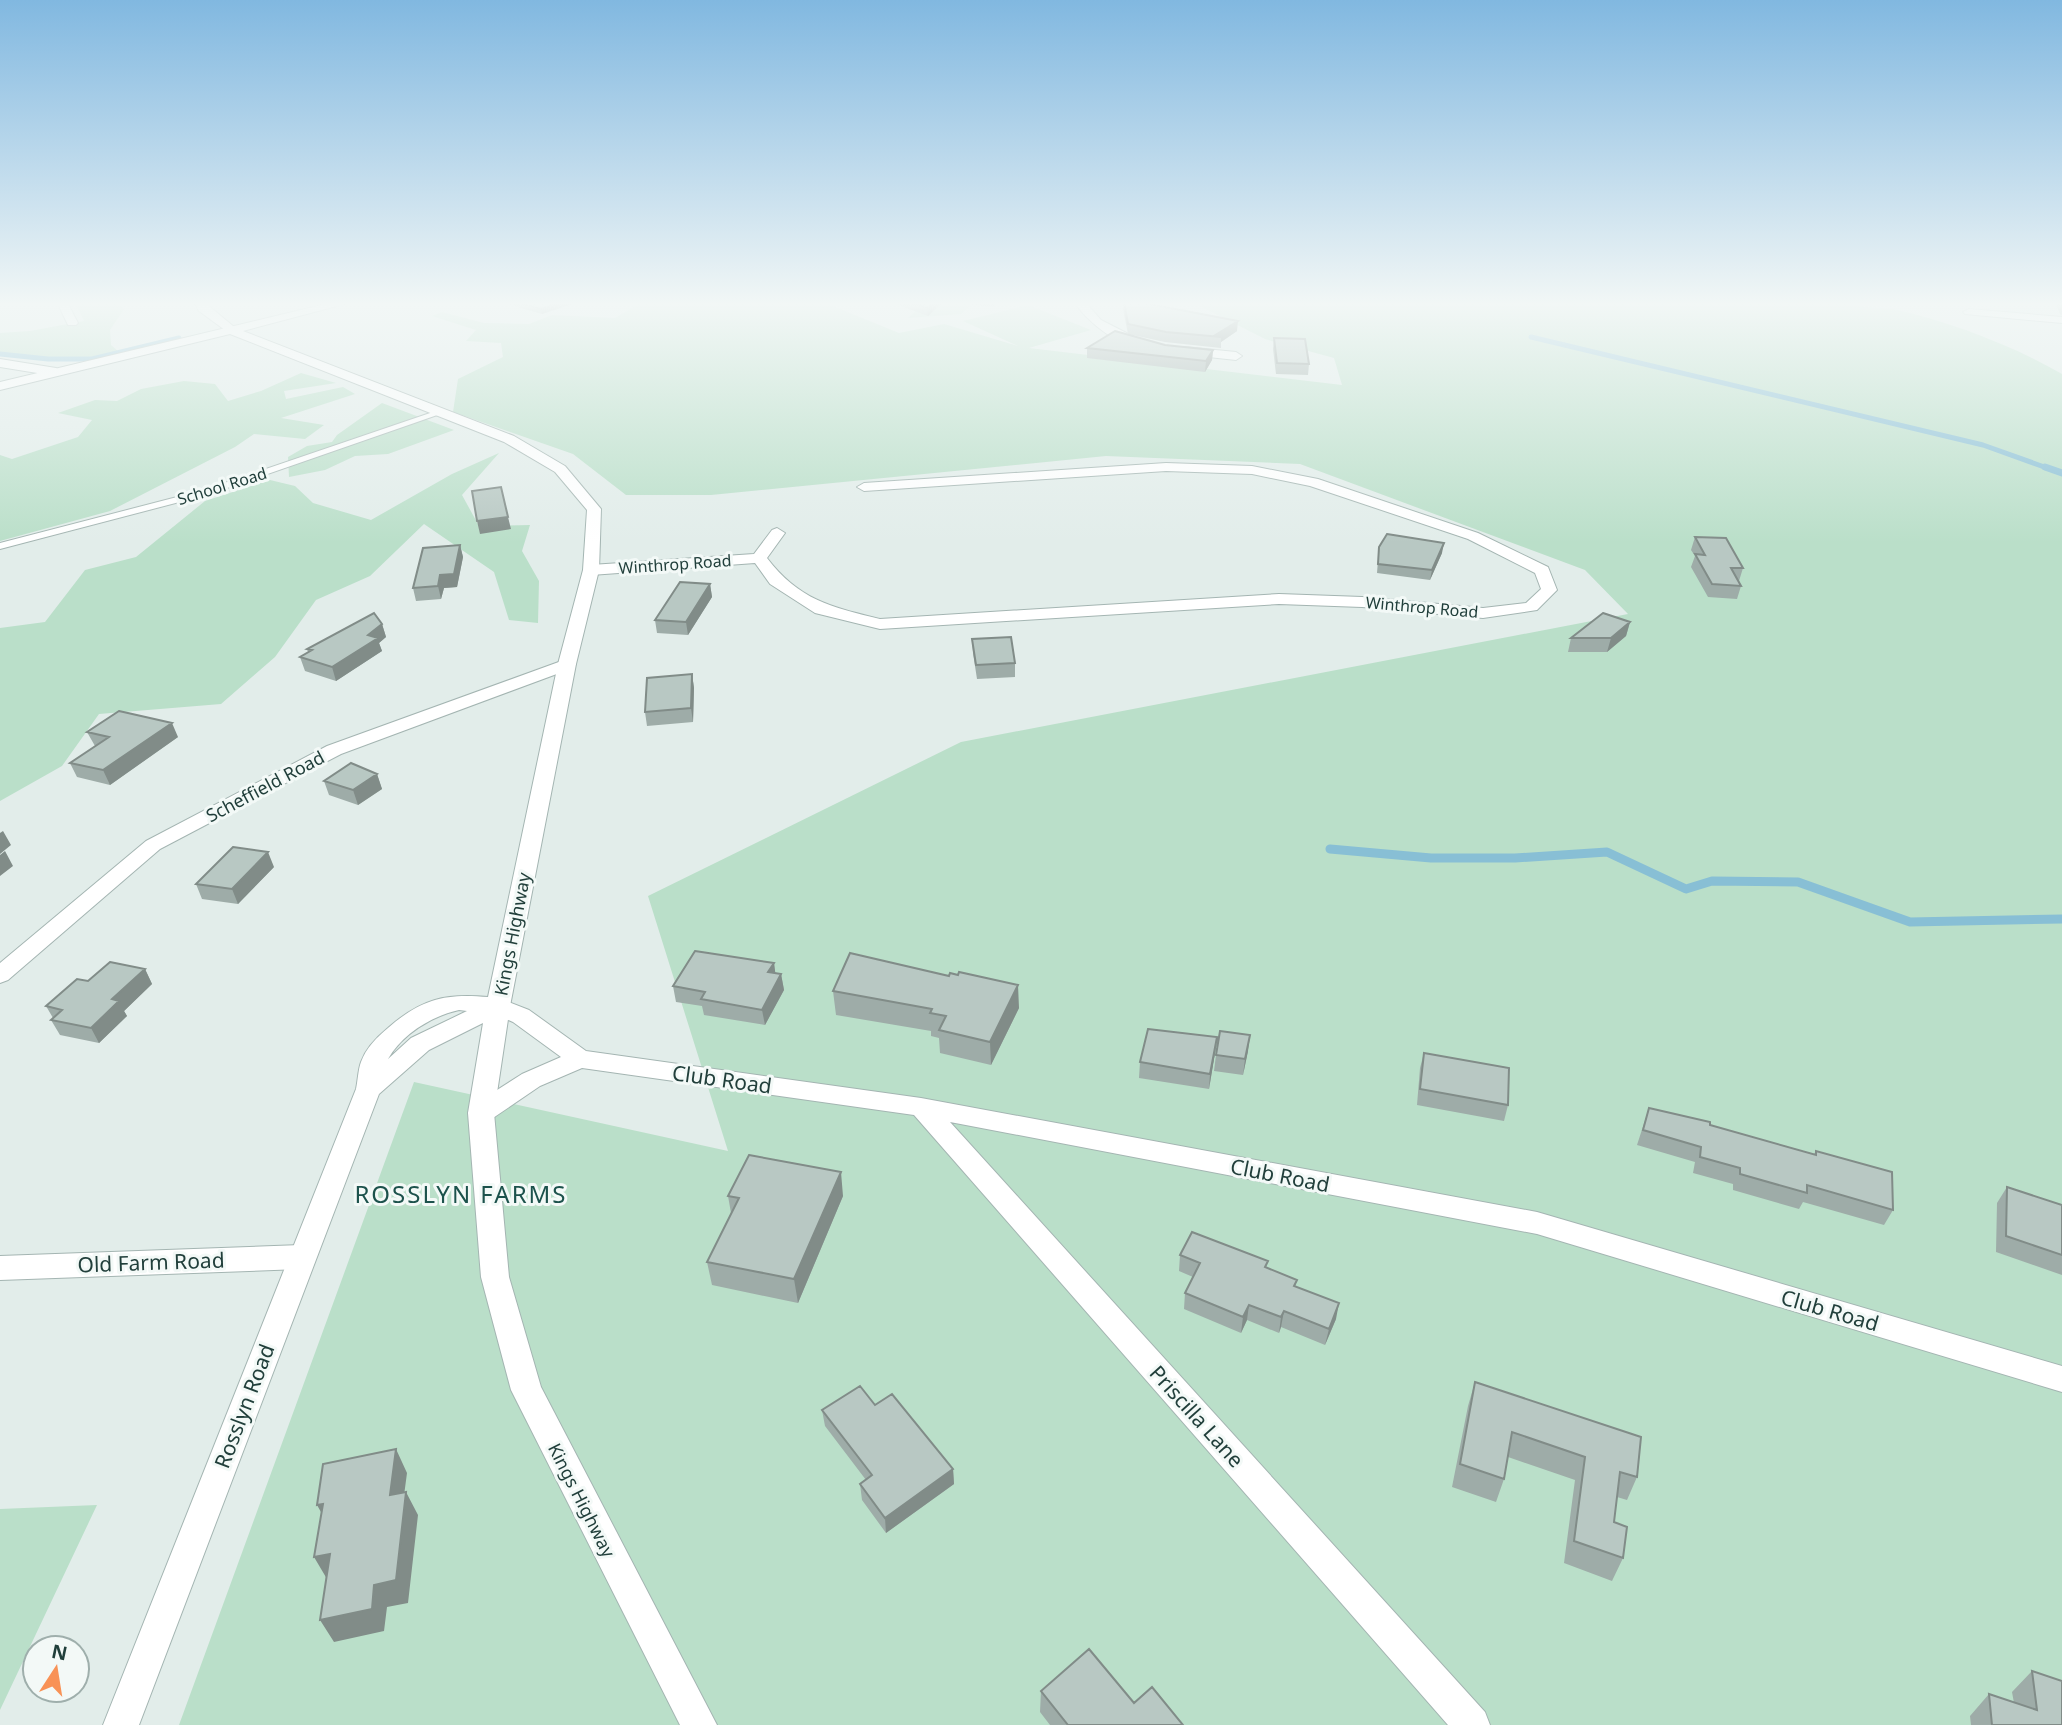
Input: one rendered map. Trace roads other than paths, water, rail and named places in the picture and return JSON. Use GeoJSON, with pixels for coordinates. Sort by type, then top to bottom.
{"type":"FeatureCollection","features":[{"type":"Feature","properties":{"kind":"street","name":"Kings Highway"},"geometry":{"type":"LineString","coordinates":[[362,382],[509,439],[560,469],[594,509],[591,570],[567,664],[498,1006],[481,1113],[495,1277],[526,1390],[699,1725]]}},
{"type":"Feature","properties":{"kind":"street","name":"Winthrop Road"},"geometry":{"type":"LineString","coordinates":[[591,570],[759,558],[776,581],[821,610],[880,624],[1279,600],[1362,602],[1483,613],[1531,607],[1549,590],[1542,570],[1473,537],[1313,482],[1252,470],[1166,467],[864,487]]}},
{"type":"Feature","properties":{"kind":"street"},"geometry":{"type":"LineString","coordinates":[[759,558],[777,533]]}},
{"type":"Feature","properties":{"kind":"street","name":"Scheffield Road"},"geometry":{"type":"LineString","coordinates":[[0,975],[153,845],[334,750],[567,664]]}},
{"type":"Feature","properties":{"kind":"street","name":"Club Road"},"geometry":{"type":"LineString","coordinates":[[498,1006],[522,1016],[580,1059],[921,1107],[1537,1223],[2062,1379]]}},
{"type":"Feature","properties":{"kind":"street","name":"Rosslyn Road"},"geometry":{"type":"LineString","coordinates":[[121,1725],[369,1089],[420,1044],[498,1006]]}},
{"type":"Feature","properties":{"kind":"street"},"geometry":{"type":"LineString","coordinates":[[481,1113],[531,1080],[580,1059]]}},
{"type":"Feature","properties":{"kind":"street","name":"Priscilla Lane"},"geometry":{"type":"LineString","coordinates":[[921,1107],[1472,1725]]}},
{"type":"Feature","properties":{"kind":"street","name":"Old Farm Road"},"geometry":{"type":"LineString","coordinates":[[0,1268],[302,1257]]}},
{"type":"Feature","properties":{"kind":"lane","name":"School Road"},"geometry":{"type":"LineString","coordinates":[[0,546],[207,492],[439,413]]}},
{"type":"Feature","properties":{"kind":"waterway"},"geometry":{"type":"LineString","coordinates":[[1721,382],[1983,445],[2050,469]]}},
{"type":"Feature","properties":{"kind":"waterway"},"geometry":{"type":"LineString","coordinates":[[2045,467],[2062,473]]}},
{"type":"Feature","properties":{"kind":"waterway"},"geometry":{"type":"LineString","coordinates":[[1330,849],[1431,858],[1515,858],[1607,852],[1686,889],[1712,881],[1798,882],[1910,922],[2062,919]]}},
{"type":"Feature","properties":{"kind":"district","name":"ROSSLYN FARMS"},"geometry":{"type":"Point","coordinates":[461,1193]}}]}
